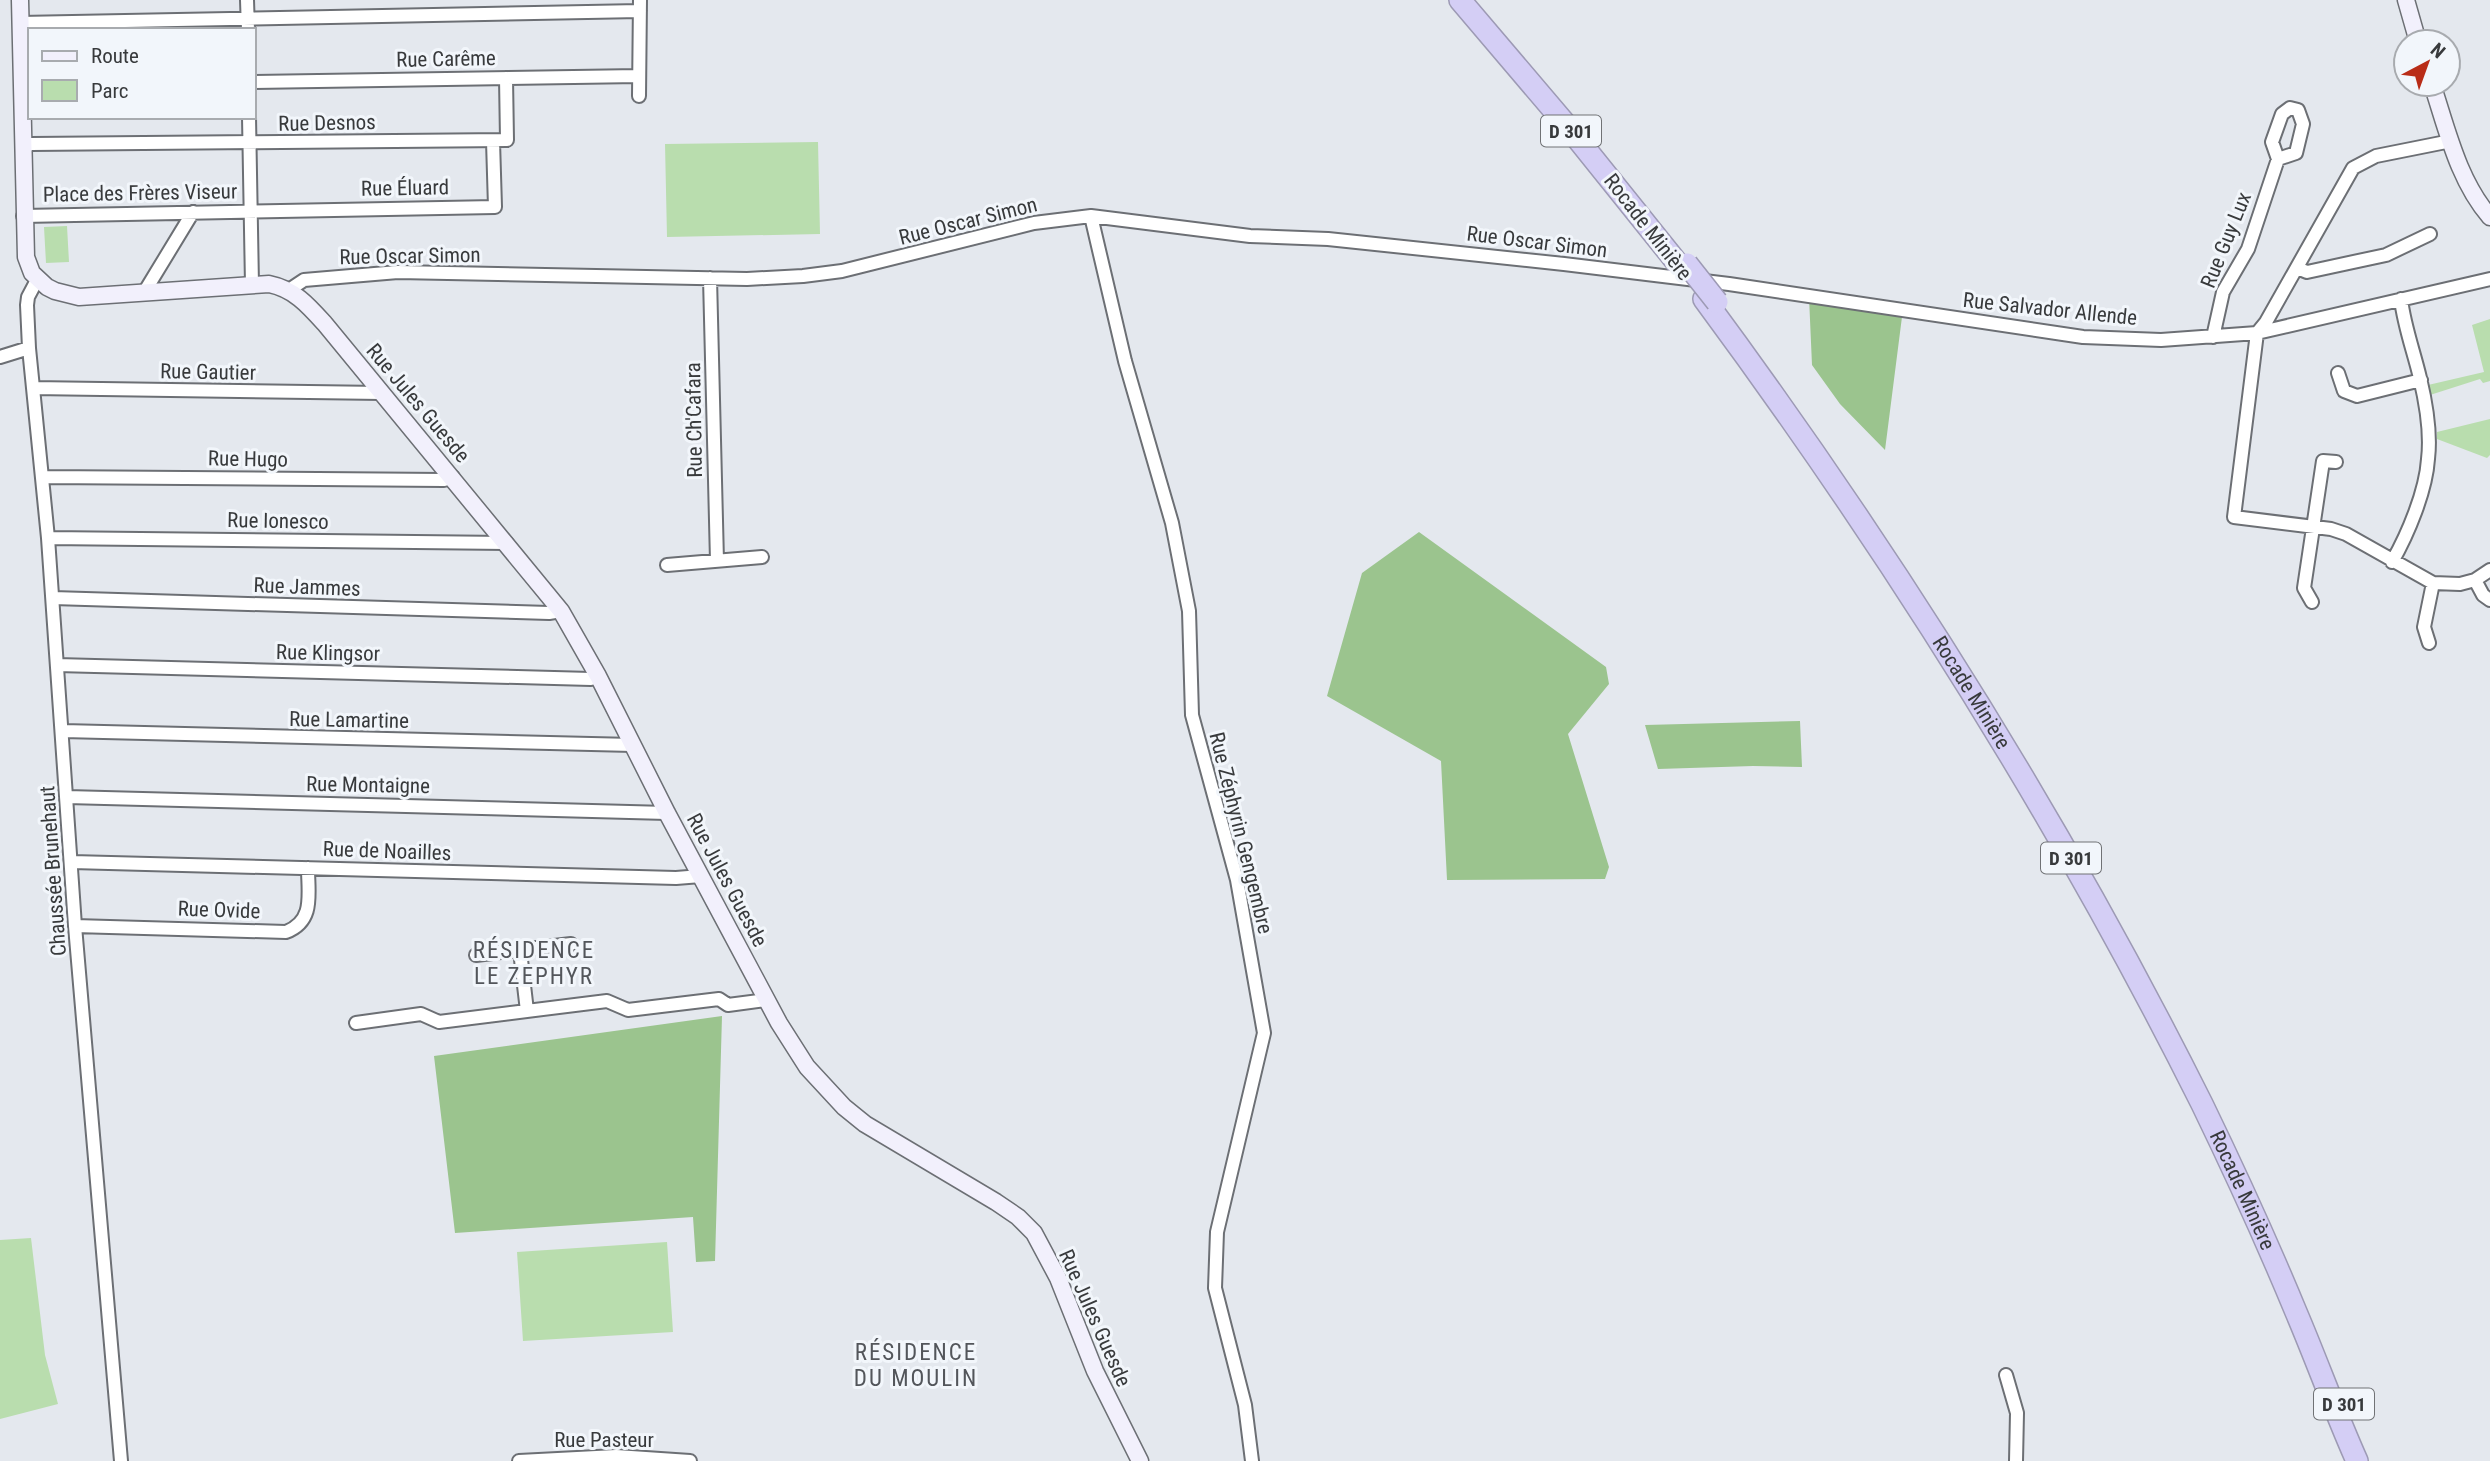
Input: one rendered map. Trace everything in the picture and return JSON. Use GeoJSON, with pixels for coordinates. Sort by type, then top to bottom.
{"type":"FeatureCollection","features":[{"type":"Feature","properties":{"kind":"highway","name":"Rocade Minière"},"geometry":{"type":"LineString","coordinates":[[1460,0],[1683,264]]}},
{"type":"Feature","properties":{"kind":"highway","name":"Rocade Minière"},"geometry":{"type":"LineString","coordinates":[[1470,0],[1573,121],[1848,481],[1996,710],[2076,846],[2169,1019],[2256,1198],[2330,1367],[2366,1461]]}},
{"type":"Feature","properties":{"kind":"highway","name":"Rocade Minière"},"geometry":{"type":"LineString","coordinates":[[1711,301],[1909,591],[1975,694],[2071,857],[2202,1105],[2266,1242],[2357,1461]]}},
{"type":"Feature","properties":{"kind":"main road"},"geometry":{"type":"LineString","coordinates":[[20,0],[26,83],[23,216]]}},
{"type":"Feature","properties":{"kind":"main road"},"geometry":{"type":"LineString","coordinates":[[2406,0],[2414,28]]}},
{"type":"Feature","properties":{"kind":"main road"},"geometry":{"type":"LineString","coordinates":[[2437,98],[2472,191],[2490,217]]}},
{"type":"Feature","properties":{"kind":"main road","name":"Place des Frères Viseur"},"geometry":{"type":"LineString","coordinates":[[23,216],[28,266],[37,280]]}},
{"type":"Feature","properties":{"kind":"main road"},"geometry":{"type":"LineString","coordinates":[[37,280],[55,291],[79,297],[269,284],[289,290]]}},
{"type":"Feature","properties":{"kind":"main road","name":"Rue Jules Guesde"},"geometry":{"type":"LineString","coordinates":[[289,290],[299,296],[325,324],[561,611],[598,676],[766,1000],[807,1067],[844,1107],[882,1135],[996,1202],[1018,1217],[1034,1233],[1058,1278],[1095,1371],[1140,1461]]}},
{"type":"Feature","properties":{"kind":"street"},"geometry":{"type":"LineString","coordinates":[[247,0],[248,24]]}},
{"type":"Feature","properties":{"kind":"street"},"geometry":{"type":"LineString","coordinates":[[20,23],[248,24],[547,6],[640,6],[639,96]]}},
{"type":"Feature","properties":{"kind":"street","name":"Rue Carême"},"geometry":{"type":"LineString","coordinates":[[256,82],[639,76]]}},
{"type":"Feature","properties":{"kind":"street","name":"Rue Desnos"},"geometry":{"type":"LineString","coordinates":[[23,148],[31,144],[507,140],[506,78]]}},
{"type":"Feature","properties":{"kind":"street","name":"Place des Frères Viseur"},"geometry":{"type":"LineString","coordinates":[[249,119],[252,285]]}},
{"type":"Feature","properties":{"kind":"street","name":"Rue Éluard"},"geometry":{"type":"LineString","coordinates":[[251,212],[495,206],[494,141]]}},
{"type":"Feature","properties":{"kind":"street"},"geometry":{"type":"LineString","coordinates":[[2451,141],[2376,156],[2353,167],[2257,333],[2234,517],[2312,526],[2346,534],[2433,583],[2460,584],[2475,580],[2490,570]]}},
{"type":"Feature","properties":{"kind":"street","name":"Rue Guy Lux"},"geometry":{"type":"LineString","coordinates":[[2213,337],[2224,292],[2248,249],[2278,159]]}},
{"type":"Feature","properties":{"kind":"street"},"geometry":{"type":"LineString","coordinates":[[145,291],[193,212]]}},
{"type":"Feature","properties":{"kind":"street","name":"Place des Frères Viseur"},"geometry":{"type":"LineString","coordinates":[[23,216],[251,212]]}},
{"type":"Feature","properties":{"kind":"street","name":"Rue Oscar Simon"},"geometry":{"type":"LineString","coordinates":[[289,290],[304,280],[398,272],[785,278],[842,271],[1034,223],[1091,216],[1250,236],[1328,239],[1729,284]]}},
{"type":"Feature","properties":{"kind":"street","name":"Rue Zéphyrin Gengembre"},"geometry":{"type":"LineString","coordinates":[[1091,216],[1125,362],[1172,523],[1189,611],[1192,715],[1237,880],[1264,1033],[1217,1232],[1215,1288],[1245,1405],[1252,1461]]}},
{"type":"Feature","properties":{"kind":"street"},"geometry":{"type":"LineString","coordinates":[[2297,268],[2307,272],[2386,255],[2430,234]]}},
{"type":"Feature","properties":{"kind":"street","name":"Rue Ch'Cafara"},"geometry":{"type":"LineString","coordinates":[[710,278],[717,561]]}},
{"type":"Feature","properties":{"kind":"street","name":"Chaussée Brunehaut"},"geometry":{"type":"LineString","coordinates":[[37,280],[27,305],[29,348],[43,477],[75,926],[121,1461]]}},
{"type":"Feature","properties":{"kind":"street","name":"Rue Salvador Allende"},"geometry":{"type":"LineString","coordinates":[[1729,284],[2083,337],[2161,340],[2257,333],[2490,280]]}},
{"type":"Feature","properties":{"kind":"street"},"geometry":{"type":"LineString","coordinates":[[2392,562],[2403,544],[2423,486],[2428,460],[2421,380],[2401,299]]}},
{"type":"Feature","properties":{"kind":"street"},"geometry":{"type":"LineString","coordinates":[[0,357],[29,348]]}},
{"type":"Feature","properties":{"kind":"street"},"geometry":{"type":"LineString","coordinates":[[2338,373],[2344,391],[2357,396],[2421,380]]}},
{"type":"Feature","properties":{"kind":"street","name":"Rue Gautier"},"geometry":{"type":"LineString","coordinates":[[33,388],[382,393]]}},
{"type":"Feature","properties":{"kind":"street"},"geometry":{"type":"LineString","coordinates":[[2312,602],[2304,588],[2323,461],[2336,462]]}},
{"type":"Feature","properties":{"kind":"street","name":"Rue Hugo"},"geometry":{"type":"LineString","coordinates":[[43,477],[444,481],[453,477]]}},
{"type":"Feature","properties":{"kind":"street","name":"Rue Ionesco"},"geometry":{"type":"LineString","coordinates":[[48,538],[507,543]]}},
{"type":"Feature","properties":{"kind":"street"},"geometry":{"type":"LineString","coordinates":[[667,565],[762,557]]}},
{"type":"Feature","properties":{"kind":"street"},"geometry":{"type":"LineString","coordinates":[[2475,580],[2483,595],[2490,600]]}},
{"type":"Feature","properties":{"kind":"street"},"geometry":{"type":"LineString","coordinates":[[2429,643],[2424,627],[2433,583]]}},
{"type":"Feature","properties":{"kind":"street","name":"Rue Jammes"},"geometry":{"type":"LineString","coordinates":[[53,598],[549,613],[561,611]]}},
{"type":"Feature","properties":{"kind":"street","name":"Rue Klingsor"},"geometry":{"type":"LineString","coordinates":[[57,665],[591,678],[598,676]]}},
{"type":"Feature","properties":{"kind":"street","name":"Rue Lamartine"},"geometry":{"type":"LineString","coordinates":[[63,731],[633,745]]}},
{"type":"Feature","properties":{"kind":"street","name":"Rue Montaigne"},"geometry":{"type":"LineString","coordinates":[[67,797],[667,813]]}},
{"type":"Feature","properties":{"kind":"street","name":"Rue de Noailles"},"geometry":{"type":"LineString","coordinates":[[72,862],[701,877]]}},
{"type":"Feature","properties":{"kind":"street","name":"Rue Ovide"},"geometry":{"type":"LineString","coordinates":[[75,926],[286,932],[296,929],[307,913],[308,868]]}},
{"type":"Feature","properties":{"kind":"street"},"geometry":{"type":"LineString","coordinates":[[476,955],[571,944]]}},
{"type":"Feature","properties":{"kind":"street"},"geometry":{"type":"LineString","coordinates":[[520,951],[527,1011]]}},
{"type":"Feature","properties":{"kind":"street"},"geometry":{"type":"LineString","coordinates":[[356,1023],[421,1014],[439,1022],[607,1002],[628,1010],[719,999],[728,1005],[766,1000]]}},
{"type":"Feature","properties":{"kind":"street"},"geometry":{"type":"LineString","coordinates":[[2006,1375],[2017,1413],[2016,1461]]}},
{"type":"Feature","properties":{"kind":"street","name":"Rue Pasteur"},"geometry":{"type":"LineString","coordinates":[[519,1461],[616,1456],[690,1461]]}},
{"type":"Feature","properties":{"kind":"green space"},"geometry":{"type":"Polygon","coordinates":[[[818,142],[820,234],[667,237],[665,144],[818,142]]]}},
{"type":"Feature","properties":{"kind":"green space"},"geometry":{"type":"Polygon","coordinates":[[[67,226],[69,262],[46,263],[44,227],[67,226]]]}},
{"type":"Feature","properties":{"kind":"green space"},"geometry":{"type":"Polygon","coordinates":[[[1809,297],[1903,309],[1885,450],[1840,404],[1812,365],[1809,297]]]}},
{"type":"Feature","properties":{"kind":"green space"},"geometry":{"type":"Polygon","coordinates":[[[2490,319],[2490,381],[2483,383],[2480,379],[2430,395],[2428,385],[2484,372],[2472,325],[2490,319]]]}},
{"type":"Feature","properties":{"kind":"green space"},"geometry":{"type":"Polygon","coordinates":[[[2490,419],[2490,455],[2487,458],[2437,439],[2437,432],[2490,419]]]}},
{"type":"Feature","properties":{"kind":"green space"},"geometry":{"type":"Polygon","coordinates":[[[1419,532],[1606,667],[1609,684],[1568,734],[1609,867],[1605,879],[1447,880],[1441,761],[1327,696],[1362,573],[1419,532]]]}},
{"type":"Feature","properties":{"kind":"green space"},"geometry":{"type":"Polygon","coordinates":[[[1800,721],[1802,767],[1658,769],[1645,725],[1800,721]]]}},
{"type":"Feature","properties":{"kind":"green space"},"geometry":{"type":"Polygon","coordinates":[[[722,1016],[715,1261],[696,1262],[693,1217],[455,1233],[434,1056],[722,1016]]]}},
{"type":"Feature","properties":{"kind":"green space"},"geometry":{"type":"Polygon","coordinates":[[[31,1238],[45,1355],[58,1404],[0,1419],[0,1240],[31,1238]]]}},
{"type":"Feature","properties":{"kind":"green space"},"geometry":{"type":"Polygon","coordinates":[[[667,1242],[673,1332],[523,1341],[517,1252],[667,1242]]]}},
{"type":"Feature","properties":{"kind":"district","name":"RÉSIDENCE LE ZEPHYR"},"geometry":{"type":"Point","coordinates":[534,963]}},
{"type":"Feature","properties":{"kind":"district","name":"RÉSIDENCE DU MOULIN"},"geometry":{"type":"Point","coordinates":[916,1365]}}]}
